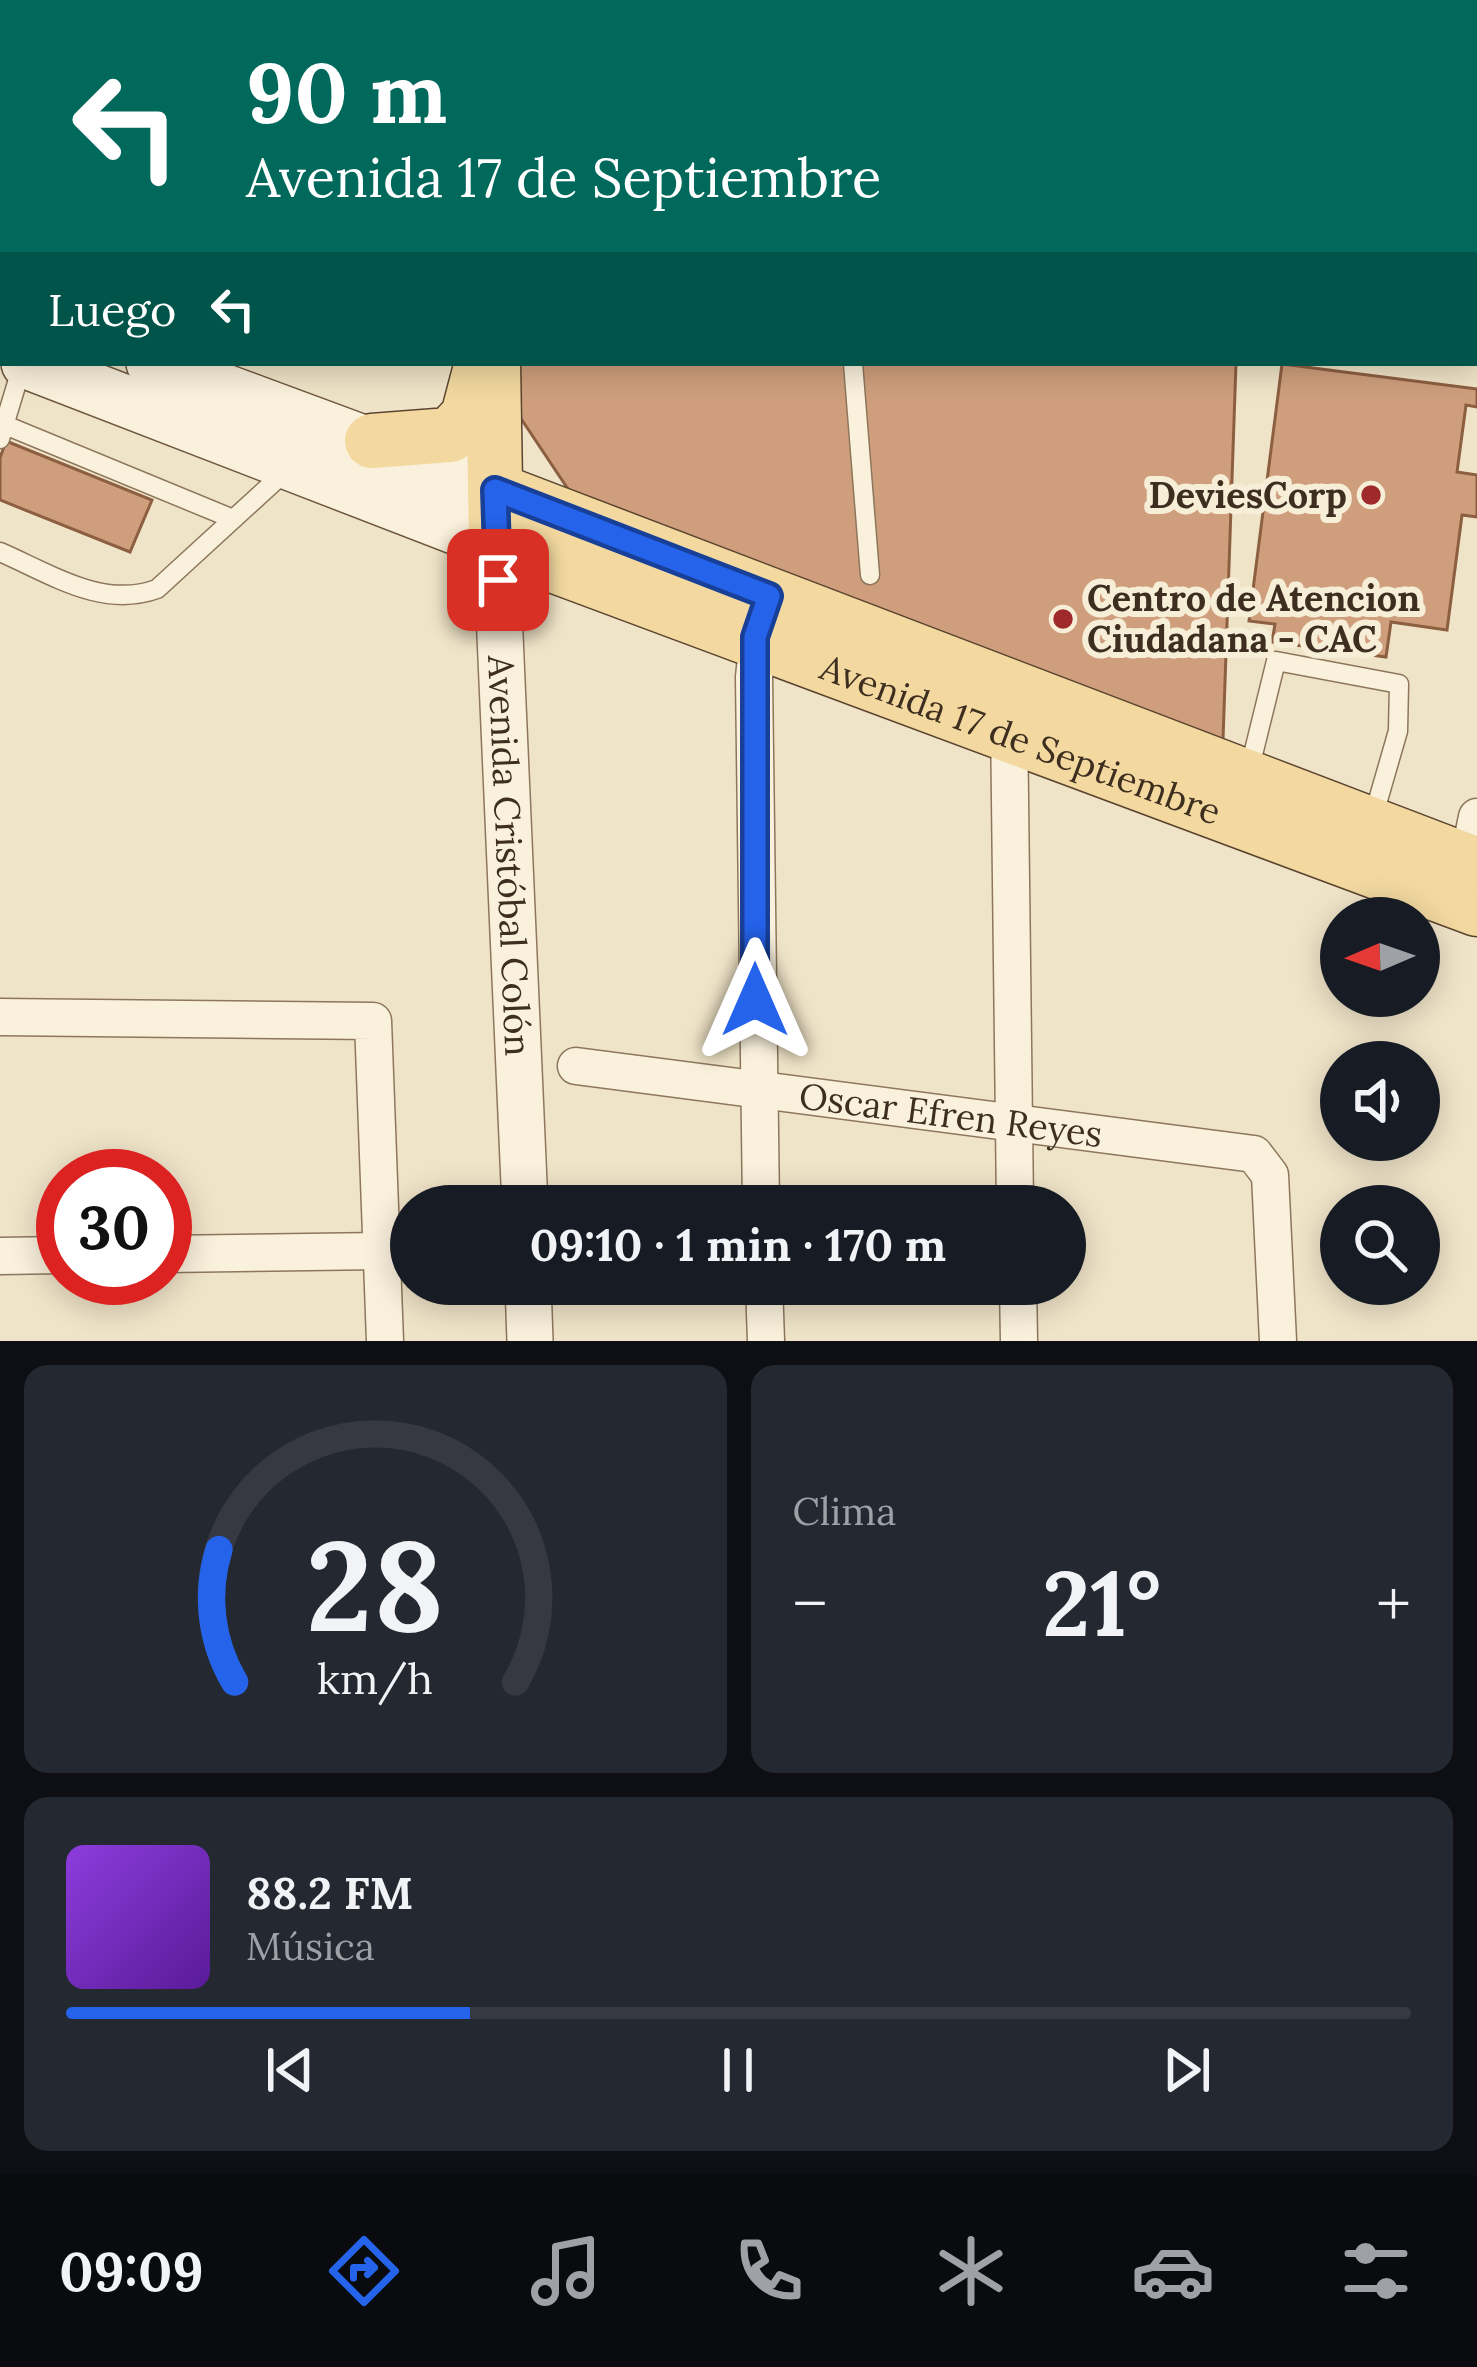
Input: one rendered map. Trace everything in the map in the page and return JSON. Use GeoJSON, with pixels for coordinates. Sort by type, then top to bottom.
{"type":"FeatureCollection","features":[{"type":"Feature","properties":{"kind":"main road","name":"Avenida 17 de Septiembre"},"geometry":{"type":"LineString","coordinates":[[33,366],[496,544],[762,616]]}},
{"type":"Feature","properties":{"kind":"main road","name":"Avenida 17 de Septiembre"},"geometry":{"type":"LineString","coordinates":[[160,366],[495,490],[762,616],[1011,709],[1475,863]]}},
{"type":"Feature","properties":{"kind":"main road"},"geometry":{"type":"LineString","coordinates":[[372,441],[450,435],[467,416],[481,366]]}},
{"type":"Feature","properties":{"kind":"main road","name":"Avenida Cristóbal Colón"},"geometry":{"type":"LineString","coordinates":[[493,366],[496,544]]}},
{"type":"Feature","properties":{"kind":"main road","name":"Avenida 17 de Septiembre"},"geometry":{"type":"LineString","coordinates":[[1011,709],[1247,775],[1475,863]]}},
{"type":"Feature","properties":{"kind":"street","name":"Avenida Cristóbal Colón"},"geometry":{"type":"LineString","coordinates":[[496,544],[523,1185]]}},
{"type":"Feature","properties":{"kind":"street"},"geometry":{"type":"LineString","coordinates":[[759,1185],[755,1092],[762,616]]}},
{"type":"Feature","properties":{"kind":"street"},"geometry":{"type":"LineString","coordinates":[[1011,709],[1015,1185]]}},
{"type":"Feature","properties":{"kind":"street"},"geometry":{"type":"LineString","coordinates":[[0,1017],[368,1018],[377,1027],[385,1341]]}},
{"type":"Feature","properties":{"kind":"street","name":"Oscar Efren Reyes"},"geometry":{"type":"LineString","coordinates":[[576,1066],[1254,1154],[1270,1175],[1278,1341]]}},
{"type":"Feature","properties":{"kind":"street"},"geometry":{"type":"LineString","coordinates":[[192,1254],[381,1251]]}},
{"type":"Feature","properties":{"kind":"street"},"geometry":{"type":"LineString","coordinates":[[0,1256],[36,1255]]}},
{"type":"Feature","properties":{"kind":"street"},"geometry":{"type":"LineString","coordinates":[[528,1305],[530,1341]]}},
{"type":"Feature","properties":{"kind":"street"},"geometry":{"type":"LineString","coordinates":[[765,1305],[766,1341]]}},
{"type":"Feature","properties":{"kind":"street"},"geometry":{"type":"LineString","coordinates":[[1018,1305],[1019,1341]]}},
{"type":"Feature","properties":{"kind":"lane"},"geometry":{"type":"LineString","coordinates":[[24,366],[2,432],[233,519]]}},
{"type":"Feature","properties":{"kind":"lane"},"geometry":{"type":"LineString","coordinates":[[853,366],[870,575]]}},
{"type":"Feature","properties":{"kind":"lane"},"geometry":{"type":"LineString","coordinates":[[0,553],[112,599],[137,596],[157,589],[290,467]]}},
{"type":"Feature","properties":{"kind":"lane"},"geometry":{"type":"LineString","coordinates":[[1247,775],[1276,662],[1399,684],[1398,731],[1371,824]]}},
{"type":"Feature","properties":{"kind":"building","name":"Centro de Atencion Ciudadana - CAC"},"geometry":{"type":"Polygon","coordinates":[[[515,366],[1236,366],[1223,740],[574,498],[516,411],[515,366]]]}},
{"type":"Feature","properties":{"kind":"building","name":"DeviesCorp"},"geometry":{"type":"Polygon","coordinates":[[[1282,366],[1477,389],[1477,407],[1466,405],[1457,472],[1477,475],[1477,517],[1462,515],[1447,630],[1391,622],[1386,657],[1272,642],[1275,624],[1249,621],[1282,366]]]}},
{"type":"Feature","properties":{"kind":"building"},"geometry":{"type":"Polygon","coordinates":[[[6,441],[152,500],[130,552],[0,500],[0,458],[6,441]]]}},
{"type":"Feature","properties":{"kind":"place","name":"DeviesCorp"},"geometry":{"type":"Point","coordinates":[1371,495]}},
{"type":"Feature","properties":{"kind":"place","name":"Centro de Atencion Ciudadana - CAC"},"geometry":{"type":"Point","coordinates":[1063,619]}},
{"type":"Feature","properties":{"kind":"route"},"geometry":{"type":"LineString","coordinates":[[498,580],[495,490],[616,532],[769,596],[755,637],[755,1000]]}}]}
